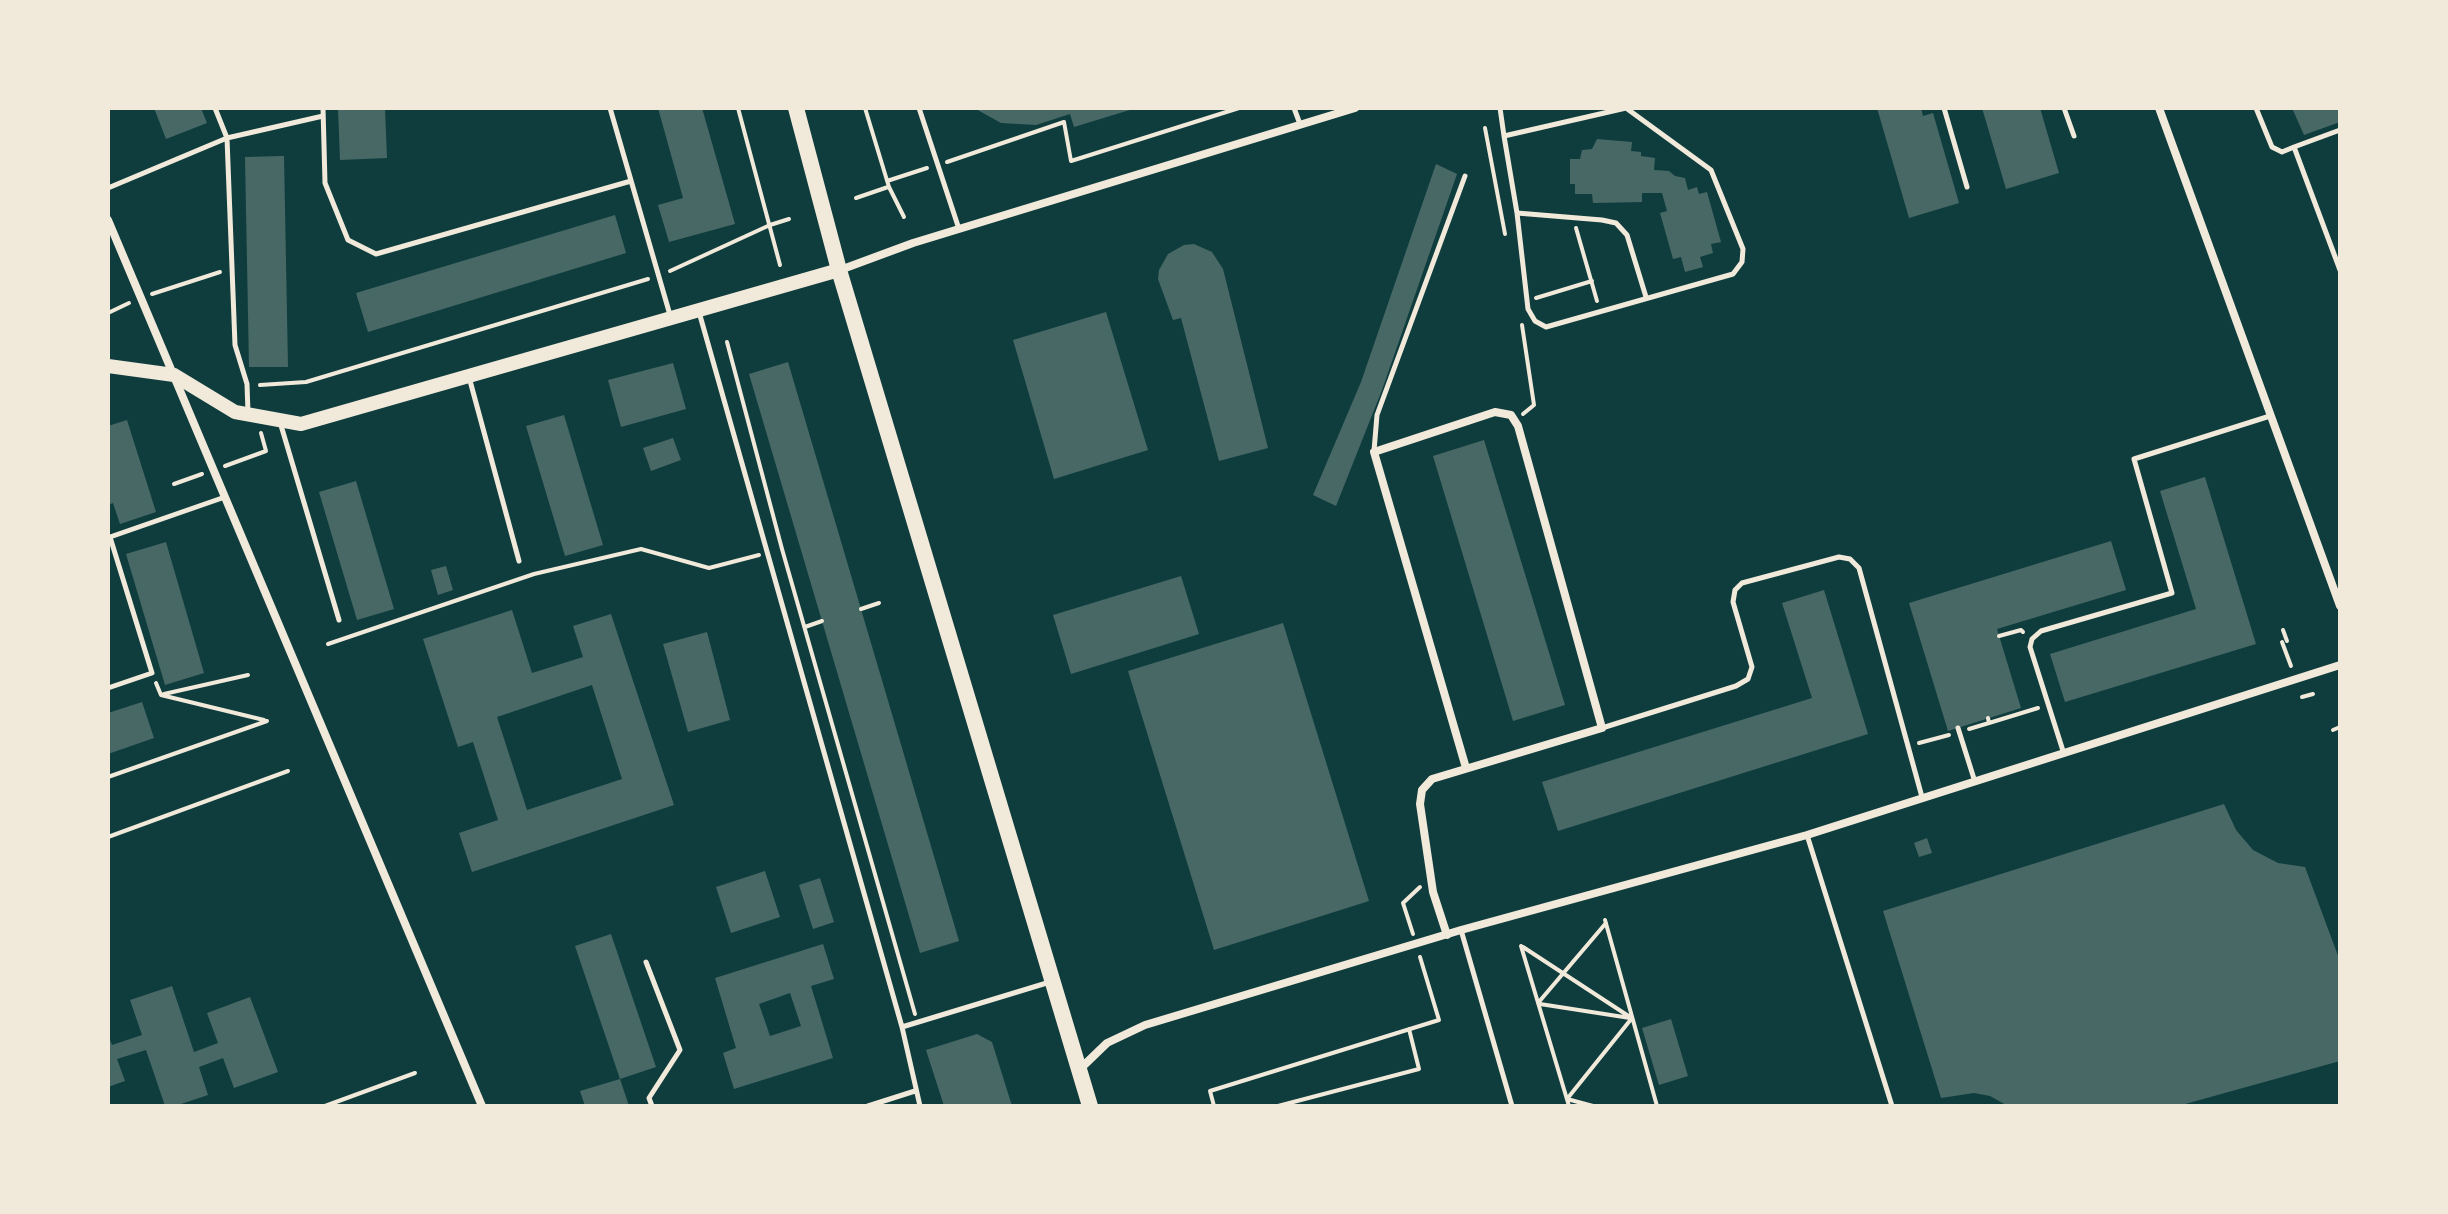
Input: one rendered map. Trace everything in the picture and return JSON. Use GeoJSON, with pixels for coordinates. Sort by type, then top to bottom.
{"type":"FeatureCollection","features":[{"type":"Feature","properties":{"kind":"main road"},"geometry":{"type":"LineString","coordinates":[[796,108],[839,270],[1090,1106]]}},
{"type":"Feature","properties":{"kind":"street"},"geometry":{"type":"LineString","coordinates":[[108,366],[174,375],[235,412],[301,424],[839,270],[959,229],[1355,108]]}},
{"type":"Feature","properties":{"kind":"street"},"geometry":{"type":"LineString","coordinates":[[2159,108],[2340,606]]}},
{"type":"Feature","properties":{"kind":"street"},"geometry":{"type":"LineString","coordinates":[[108,220],[111,238],[174,375],[482,1106]]}},
{"type":"Feature","properties":{"kind":"street"},"geometry":{"type":"LineString","coordinates":[[1447,935],[1432,883],[1420,804],[1422,790],[1432,779],[1602,728],[1518,426],[1511,415],[1495,412],[1374,452],[1466,768]]}},
{"type":"Feature","properties":{"kind":"street"},"geometry":{"type":"LineString","coordinates":[[1079,1070],[1107,1043],[1145,1025],[1461,930],[1807,835],[2340,665]]}},
{"type":"Feature","properties":{"kind":"lane"},"geometry":{"type":"LineString","coordinates":[[215,108],[227,138],[235,345],[247,384],[249,414]]}},
{"type":"Feature","properties":{"kind":"lane"},"geometry":{"type":"LineString","coordinates":[[323,108],[325,183],[348,240],[376,254],[631,181]]}},
{"type":"Feature","properties":{"kind":"lane"},"geometry":{"type":"LineString","coordinates":[[610,108],[670,316]]}},
{"type":"Feature","properties":{"kind":"lane"},"geometry":{"type":"LineString","coordinates":[[919,108],[959,229]]}},
{"type":"Feature","properties":{"kind":"lane"},"geometry":{"type":"LineString","coordinates":[[1294,108],[1300,124]]}},
{"type":"Feature","properties":{"kind":"lane"},"geometry":{"type":"LineString","coordinates":[[1500,108],[1528,309],[1535,321],[1546,327],[1733,274],[1742,262],[1743,249],[1711,170],[1626,108],[1504,136]]}},
{"type":"Feature","properties":{"kind":"lane"},"geometry":{"type":"LineString","coordinates":[[1944,108],[1967,187]]}},
{"type":"Feature","properties":{"kind":"lane"},"geometry":{"type":"LineString","coordinates":[[2064,108],[2074,136]]}},
{"type":"Feature","properties":{"kind":"lane"},"geometry":{"type":"LineString","coordinates":[[2256,108],[2272,147],[2282,152],[2340,130]]}},
{"type":"Feature","properties":{"kind":"lane"},"geometry":{"type":"LineString","coordinates":[[108,188],[227,138],[323,116]]}},
{"type":"Feature","properties":{"kind":"lane"},"geometry":{"type":"LineString","coordinates":[[2294,147],[2340,270]]}},
{"type":"Feature","properties":{"kind":"lane"},"geometry":{"type":"LineString","coordinates":[[1374,452],[1377,415],[1465,176]]}},
{"type":"Feature","properties":{"kind":"lane"},"geometry":{"type":"LineString","coordinates":[[1517,213],[1616,223],[1627,235],[1646,297]]}},
{"type":"Feature","properties":{"kind":"lane"},"geometry":{"type":"LineString","coordinates":[[698,309],[902,1027],[920,1106]]}},
{"type":"Feature","properties":{"kind":"lane"},"geometry":{"type":"LineString","coordinates":[[468,375],[519,561]]}},
{"type":"Feature","properties":{"kind":"lane"},"geometry":{"type":"LineString","coordinates":[[2064,754],[2030,647],[2032,639],[2041,631],[2172,593],[2134,459],[2270,416]]}},
{"type":"Feature","properties":{"kind":"lane"},"geometry":{"type":"LineString","coordinates":[[279,420],[339,620]]}},
{"type":"Feature","properties":{"kind":"lane"},"geometry":{"type":"LineString","coordinates":[[108,688],[152,673],[110,537],[225,497]]}},
{"type":"Feature","properties":{"kind":"lane"},"geometry":{"type":"LineString","coordinates":[[1602,728],[1736,686],[1748,679],[1752,667],[1733,603],[1735,590],[1742,583],[1839,557],[1850,559],[1859,568],[1922,798]]}},
{"type":"Feature","properties":{"kind":"lane"},"geometry":{"type":"LineString","coordinates":[[1959,730],[1975,782]]}},
{"type":"Feature","properties":{"kind":"lane"},"geometry":{"type":"LineString","coordinates":[[1807,835],[1892,1106]]}},
{"type":"Feature","properties":{"kind":"lane"},"geometry":{"type":"LineString","coordinates":[[1461,930],[1512,1106]]}},
{"type":"Feature","properties":{"kind":"lane"},"geometry":{"type":"LineString","coordinates":[[646,962],[680,1050],[649,1098],[652,1106]]}},
{"type":"Feature","properties":{"kind":"lane"},"geometry":{"type":"LineString","coordinates":[[902,1027],[1051,982]]}},
{"type":"Feature","properties":{"kind":"lane"},"geometry":{"type":"LineString","coordinates":[[868,1106],[915,1091]]}},
{"type":"Feature","properties":{"kind":"path"},"geometry":{"type":"LineString","coordinates":[[738,108],[780,265]]}},
{"type":"Feature","properties":{"kind":"path"},"geometry":{"type":"LineString","coordinates":[[865,108],[888,184],[904,217]]}},
{"type":"Feature","properties":{"kind":"path"},"geometry":{"type":"LineString","coordinates":[[856,198],[938,165],[1064,122],[1071,161],[1239,108]]}},
{"type":"Feature","properties":{"kind":"path"},"geometry":{"type":"LineString","coordinates":[[1573,217],[1600,311]]}},
{"type":"Feature","properties":{"kind":"path"},"geometry":{"type":"LineString","coordinates":[[665,273],[789,219]]}},
{"type":"Feature","properties":{"kind":"path"},"geometry":{"type":"LineString","coordinates":[[108,313],[141,298],[232,269]]}},
{"type":"Feature","properties":{"kind":"path"},"geometry":{"type":"LineString","coordinates":[[254,386],[306,382],[650,279]]}},
{"type":"Feature","properties":{"kind":"path"},"geometry":{"type":"LineString","coordinates":[[1527,300],[1592,281]]}},
{"type":"Feature","properties":{"kind":"path"},"geometry":{"type":"LineString","coordinates":[[727,342],[918,1022]]}},
{"type":"Feature","properties":{"kind":"path"},"geometry":{"type":"LineString","coordinates":[[328,644],[534,574],[641,549],[709,568],[767,553]]}},
{"type":"Feature","properties":{"kind":"path"},"geometry":{"type":"LineString","coordinates":[[861,609],[879,603]]}},
{"type":"Feature","properties":{"kind":"path"},"geometry":{"type":"LineString","coordinates":[[805,627],[822,621]]}},
{"type":"Feature","properties":{"kind":"path"},"geometry":{"type":"LineString","coordinates":[[1999,636],[2021,630]]}},
{"type":"Feature","properties":{"kind":"path"},"geometry":{"type":"LineString","coordinates":[[2283,630],[2291,666]]}},
{"type":"Feature","properties":{"kind":"path"},"geometry":{"type":"LineString","coordinates":[[152,673],[161,695]]}},
{"type":"Feature","properties":{"kind":"path"},"geometry":{"type":"LineString","coordinates":[[161,695],[248,675]]}},
{"type":"Feature","properties":{"kind":"path"},"geometry":{"type":"LineString","coordinates":[[2302,697],[2313,694]]}},
{"type":"Feature","properties":{"kind":"path"},"geometry":{"type":"LineString","coordinates":[[108,777],[267,721],[161,695]]}},
{"type":"Feature","properties":{"kind":"path"},"geometry":{"type":"LineString","coordinates":[[1908,746],[2048,705]]}},
{"type":"Feature","properties":{"kind":"path"},"geometry":{"type":"LineString","coordinates":[[2333,730],[2340,727]]}},
{"type":"Feature","properties":{"kind":"path"},"geometry":{"type":"LineString","coordinates":[[108,837],[288,771]]}},
{"type":"Feature","properties":{"kind":"path"},"geometry":{"type":"LineString","coordinates":[[1214,1106],[1210,1091],[1439,1020],[1403,903],[1416,888],[1432,883]]}},
{"type":"Feature","properties":{"kind":"path"},"geometry":{"type":"LineString","coordinates":[[1538,1003],[1606,922],[1657,1106]]}},
{"type":"Feature","properties":{"kind":"path"},"geometry":{"type":"LineString","coordinates":[[1569,1106],[1521,946],[1632,1018]]}},
{"type":"Feature","properties":{"kind":"path"},"geometry":{"type":"LineString","coordinates":[[1538,1003],[1632,1018]]}},
{"type":"Feature","properties":{"kind":"path"},"geometry":{"type":"LineString","coordinates":[[1567,1099],[1632,1018]]}},
{"type":"Feature","properties":{"kind":"path"},"geometry":{"type":"LineString","coordinates":[[1278,1106],[1419,1069],[1409,1029]]}},
{"type":"Feature","properties":{"kind":"path"},"geometry":{"type":"LineString","coordinates":[[325,1106],[415,1073]]}},
{"type":"Feature","properties":{"kind":"path"},"geometry":{"type":"LineString","coordinates":[[1567,1099],[1593,1106]]}},
{"type":"Feature","properties":{"kind":"building"},"geometry":{"type":"Polygon","coordinates":[[[154,108],[201,108],[207,123],[166,139],[154,108]]]}},
{"type":"Feature","properties":{"kind":"building"},"geometry":{"type":"Polygon","coordinates":[[[338,108],[385,108],[387,158],[340,160],[338,108]]]}},
{"type":"Feature","properties":{"kind":"building"},"geometry":{"type":"Polygon","coordinates":[[[658,108],[702,108],[735,224],[669,242],[658,205],[683,198],[658,108]]]}},
{"type":"Feature","properties":{"kind":"building"},"geometry":{"type":"Polygon","coordinates":[[[974,108],[1133,109],[1074,127],[1070,114],[1036,125],[1001,123],[974,108]]]}},
{"type":"Feature","properties":{"kind":"building"},"geometry":{"type":"Polygon","coordinates":[[[1877,108],[1921,108],[1923,116],[1933,113],[1959,203],[1909,218],[1877,108]]]}},
{"type":"Feature","properties":{"kind":"building"},"geometry":{"type":"Polygon","coordinates":[[[1982,108],[2040,108],[2059,173],[2006,189],[1982,108]]]}},
{"type":"Feature","properties":{"kind":"building"},"geometry":{"type":"Polygon","coordinates":[[[2292,108],[2340,108],[2340,122],[2304,135],[2292,108]]]}},
{"type":"Feature","properties":{"kind":"building"},"geometry":{"type":"Polygon","coordinates":[[[1597,139],[1632,142],[1631,151],[1655,158],[1654,170],[1669,171],[1685,178],[1688,190],[1697,187],[1699,194],[1707,192],[1721,242],[1711,244],[1713,253],[1700,257],[1703,267],[1685,272],[1681,257],[1673,259],[1660,213],[1667,211],[1662,193],[1642,193],[1642,202],[1593,203],[1592,194],[1575,194],[1575,184],[1570,184],[1570,159],[1580,159],[1582,150],[1592,149],[1597,139]]]}},
{"type":"Feature","properties":{"kind":"building"},"geometry":{"type":"Polygon","coordinates":[[[284,156],[288,367],[249,367],[245,157],[284,156]]]}},
{"type":"Feature","properties":{"kind":"building"},"geometry":{"type":"Polygon","coordinates":[[[1436,164],[1457,174],[1382,390],[1336,506],[1313,495],[1361,382],[1436,164]]]}},
{"type":"Feature","properties":{"kind":"building"},"geometry":{"type":"Polygon","coordinates":[[[615,215],[626,253],[368,332],[356,293],[615,215]]]}},
{"type":"Feature","properties":{"kind":"building"},"geometry":{"type":"Polygon","coordinates":[[[1194,244],[1212,252],[1223,269],[1268,448],[1219,461],[1181,318],[1173,320],[1158,279],[1159,270],[1168,254],[1184,245],[1194,244]]]}},
{"type":"Feature","properties":{"kind":"building"},"geometry":{"type":"Polygon","coordinates":[[[1106,312],[1148,450],[1054,479],[1013,340],[1106,312]]]}},
{"type":"Feature","properties":{"kind":"building"},"geometry":{"type":"Polygon","coordinates":[[[788,362],[959,941],[920,953],[749,374],[788,362]]]}},
{"type":"Feature","properties":{"kind":"building"},"geometry":{"type":"Polygon","coordinates":[[[673,363],[686,409],[621,427],[608,380],[673,363]]]}},
{"type":"Feature","properties":{"kind":"building"},"geometry":{"type":"Polygon","coordinates":[[[564,415],[603,545],[565,556],[526,426],[564,415]]]}},
{"type":"Feature","properties":{"kind":"building"},"geometry":{"type":"Polygon","coordinates":[[[127,420],[156,512],[120,524],[113,503],[108,505],[108,426],[127,420]]]}},
{"type":"Feature","properties":{"kind":"building"},"geometry":{"type":"Polygon","coordinates":[[[673,438],[681,460],[651,471],[643,448],[673,438]]]}},
{"type":"Feature","properties":{"kind":"building"},"geometry":{"type":"Polygon","coordinates":[[[1484,440],[1565,705],[1513,721],[1433,456],[1484,440]]]}},
{"type":"Feature","properties":{"kind":"building"},"geometry":{"type":"Polygon","coordinates":[[[2205,477],[2256,644],[2065,702],[2050,654],[2196,609],[2160,491],[2205,477]]]}},
{"type":"Feature","properties":{"kind":"building"},"geometry":{"type":"Polygon","coordinates":[[[356,481],[394,609],[357,620],[319,492],[356,481]]]}},
{"type":"Feature","properties":{"kind":"building"},"geometry":{"type":"Polygon","coordinates":[[[2111,541],[2126,590],[1997,629],[2021,708],[1948,731],[1909,603],[2111,541]]]}},
{"type":"Feature","properties":{"kind":"building"},"geometry":{"type":"Polygon","coordinates":[[[166,542],[204,673],[165,685],[126,554],[166,542]]]}},
{"type":"Feature","properties":{"kind":"building"},"geometry":{"type":"Polygon","coordinates":[[[446,566],[453,590],[438,595],[431,570],[446,566]]]}},
{"type":"Feature","properties":{"kind":"building"},"geometry":{"type":"Polygon","coordinates":[[[1181,576],[1199,634],[1071,674],[1053,615],[1181,576]]]}},
{"type":"Feature","properties":{"kind":"building"},"geometry":{"type":"Polygon","coordinates":[[[1824,590],[1868,734],[1558,831],[1542,782],[1812,698],[1782,603],[1824,590]]]}},
{"type":"Feature","properties":{"kind":"building"},"geometry":{"type":"Polygon","coordinates":[[[512,610],[532,673],[583,657],[573,626],[611,614],[674,805],[472,872],[459,833],[498,820],[473,742],[458,747],[423,639],[512,610]],[[592,685],[497,717],[527,810],[622,779],[592,685]]]}},
{"type":"Feature","properties":{"kind":"building"},"geometry":{"type":"Polygon","coordinates":[[[1283,623],[1369,901],[1214,950],[1128,671],[1283,623]]]}},
{"type":"Feature","properties":{"kind":"building"},"geometry":{"type":"Polygon","coordinates":[[[707,632],[730,720],[688,732],[663,644],[707,632]]]}},
{"type":"Feature","properties":{"kind":"building"},"geometry":{"type":"Polygon","coordinates":[[[142,702],[154,738],[108,754],[108,713],[142,702]]]}},
{"type":"Feature","properties":{"kind":"building"},"geometry":{"type":"Polygon","coordinates":[[[2224,804],[2236,830],[2253,850],[2278,863],[2305,867],[2340,961],[2340,1061],[2178,1106],[2008,1106],[1990,1096],[1974,1093],[1941,1098],[1883,911],[2224,804]]]}},
{"type":"Feature","properties":{"kind":"building"},"geometry":{"type":"Polygon","coordinates":[[[1927,838],[1932,853],[1919,857],[1914,843],[1927,838]]]}},
{"type":"Feature","properties":{"kind":"building"},"geometry":{"type":"Polygon","coordinates":[[[765,871],[780,917],[731,933],[716,887],[765,871]]]}},
{"type":"Feature","properties":{"kind":"building"},"geometry":{"type":"Polygon","coordinates":[[[820,878],[834,922],[813,929],[799,885],[820,878]]]}},
{"type":"Feature","properties":{"kind":"building"},"geometry":{"type":"Polygon","coordinates":[[[611,934],[656,1067],[620,1079],[575,946],[611,934]]]}},
{"type":"Feature","properties":{"kind":"building"},"geometry":{"type":"Polygon","coordinates":[[[823,944],[834,979],[811,986],[833,1058],[734,1089],[723,1053],[736,1048],[715,978],[823,944]],[[790,993],[759,1004],[770,1036],[801,1026],[790,993]]]}},
{"type":"Feature","properties":{"kind":"building"},"geometry":{"type":"Polygon","coordinates":[[[172,986],[194,1052],[218,1043],[207,1013],[250,997],[278,1072],[234,1088],[223,1058],[199,1067],[208,1095],[175,1106],[165,1106],[146,1050],[117,1059],[125,1081],[108,1087],[108,1035],[112,1045],[142,1035],[130,1000],[172,986]]]}},
{"type":"Feature","properties":{"kind":"building"},"geometry":{"type":"Polygon","coordinates":[[[1671,1019],[1688,1076],[1659,1085],[1642,1028],[1671,1019]]]}},
{"type":"Feature","properties":{"kind":"building"},"geometry":{"type":"Polygon","coordinates":[[[977,1034],[992,1042],[1012,1106],[944,1106],[926,1050],[977,1034]]]}},
{"type":"Feature","properties":{"kind":"building"},"geometry":{"type":"Polygon","coordinates":[[[620,1079],[629,1106],[585,1106],[580,1091],[620,1079]]]}}]}
